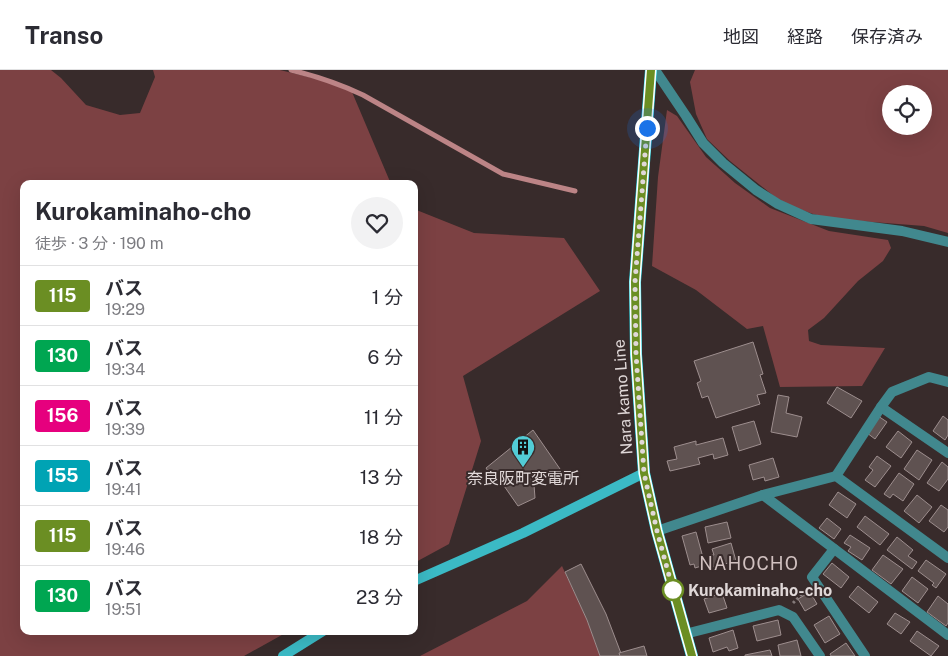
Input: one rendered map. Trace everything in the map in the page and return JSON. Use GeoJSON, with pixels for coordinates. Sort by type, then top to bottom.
{"type":"FeatureCollection","features":[{"type":"Feature","properties":{"kind":"main road","name":"Nara kamo Line"},"geometry":{"type":"LineString","coordinates":[[653,70],[635,282],[636,354],[644,473],[657,531],[692,656]]}},
{"type":"Feature","properties":{"kind":"main road"},"geometry":{"type":"LineString","coordinates":[[418,579],[523,533],[644,473]]}},
{"type":"Feature","properties":{"kind":"main road"},"geometry":{"type":"LineString","coordinates":[[283,656],[317,635]]}},
{"type":"Feature","properties":{"kind":"street"},"geometry":{"type":"LineString","coordinates":[[653,70],[703,143],[756,190],[778,204],[811,219],[902,231],[948,242]]}},
{"type":"Feature","properties":{"kind":"street"},"geometry":{"type":"LineString","coordinates":[[657,531],[763,495],[836,476],[892,392],[929,378],[948,382]]}},
{"type":"Feature","properties":{"kind":"street"},"geometry":{"type":"LineString","coordinates":[[881,407],[948,453]]}},
{"type":"Feature","properties":{"kind":"street"},"geometry":{"type":"LineString","coordinates":[[836,476],[948,558]]}},
{"type":"Feature","properties":{"kind":"street"},"geometry":{"type":"LineString","coordinates":[[763,495],[948,635]]}},
{"type":"Feature","properties":{"kind":"street"},"geometry":{"type":"LineString","coordinates":[[834,549],[812,577],[865,656]]}},
{"type":"Feature","properties":{"kind":"street"},"geometry":{"type":"LineString","coordinates":[[685,634],[779,610],[793,617],[820,656]]}},
{"type":"Feature","properties":{"kind":"path"},"geometry":{"type":"LineString","coordinates":[[783,612],[814,581]]}},
{"type":"Feature","properties":{"kind":"shaded area"},"geometry":{"type":"Polygon","coordinates":[[[0,70],[51,70],[86,105],[120,115],[140,113],[155,77],[153,70],[280,70],[321,80],[352,92],[389,180],[20,180],[20,635],[282,635],[244,656],[0,656],[0,70]]]}},
{"type":"Feature","properties":{"kind":"shaded area"},"geometry":{"type":"Polygon","coordinates":[[[695,70],[948,70],[948,233],[924,226],[833,219],[791,206],[775,197],[730,161],[707,139],[696,114],[690,82],[695,70]]]}},
{"type":"Feature","properties":{"kind":"shaded area"},"geometry":{"type":"Polygon","coordinates":[[[667,110],[677,116],[706,157],[735,183],[770,208],[829,231],[888,240],[891,248],[883,261],[858,281],[824,318],[808,330],[809,341],[821,345],[885,348],[862,386],[780,387],[763,326],[747,329],[696,290],[652,266],[658,177],[667,110]]]}},
{"type":"Feature","properties":{"kind":"shaded area"},"geometry":{"type":"Polygon","coordinates":[[[418,211],[474,233],[564,238],[600,291],[463,376],[481,441],[449,544],[418,561],[418,211]]]}},
{"type":"Feature","properties":{"kind":"shaded area"},"geometry":{"type":"Polygon","coordinates":[[[562,566],[587,620],[600,656],[420,656],[527,601],[562,566]]]}},
{"type":"Feature","properties":{"kind":"building"},"geometry":{"type":"Polygon","coordinates":[[[753,342],[763,374],[760,375],[766,393],[757,395],[760,404],[716,418],[708,396],[702,398],[697,383],[701,381],[694,361],[753,342]]]}},
{"type":"Feature","properties":{"kind":"building"},"geometry":{"type":"Polygon","coordinates":[[[837,387],[862,401],[851,418],[827,403],[837,387]]]}},
{"type":"Feature","properties":{"kind":"building"},"geometry":{"type":"Polygon","coordinates":[[[778,395],[789,397],[786,413],[802,417],[797,437],[771,432],[778,395]]]}},
{"type":"Feature","properties":{"kind":"building"},"geometry":{"type":"Polygon","coordinates":[[[878,416],[887,422],[875,439],[867,433],[878,416]]]}},
{"type":"Feature","properties":{"kind":"building"},"geometry":{"type":"Polygon","coordinates":[[[943,416],[948,420],[948,435],[945,440],[933,431],[943,416]]]}},
{"type":"Feature","properties":{"kind":"building"},"geometry":{"type":"Polygon","coordinates":[[[754,421],[761,444],[739,451],[732,427],[754,421]]]}},
{"type":"Feature","properties":{"kind":"building","name":"奈良阪町変電所"},"geometry":{"type":"Polygon","coordinates":[[[533,430],[560,469],[534,485],[535,498],[518,506],[502,483],[497,485],[486,468],[533,430]]]}},
{"type":"Feature","properties":{"kind":"building"},"geometry":{"type":"Polygon","coordinates":[[[898,431],[912,442],[901,458],[886,447],[898,431]]]}},
{"type":"Feature","properties":{"kind":"building"},"geometry":{"type":"Polygon","coordinates":[[[723,438],[728,455],[714,459],[713,454],[698,458],[700,464],[670,471],[667,461],[677,459],[674,447],[696,441],[696,445],[723,438]]]}},
{"type":"Feature","properties":{"kind":"building"},"geometry":{"type":"Polygon","coordinates":[[[917,450],[932,460],[919,480],[904,469],[917,450]]]}},
{"type":"Feature","properties":{"kind":"building"},"geometry":{"type":"Polygon","coordinates":[[[877,456],[891,466],[875,487],[865,480],[873,470],[869,467],[877,456]]]}},
{"type":"Feature","properties":{"kind":"building"},"geometry":{"type":"Polygon","coordinates":[[[773,458],[779,477],[765,481],[764,477],[753,480],[749,465],[773,458]]]}},
{"type":"Feature","properties":{"kind":"building"},"geometry":{"type":"Polygon","coordinates":[[[942,462],[948,467],[948,479],[939,491],[927,483],[942,462]]]}},
{"type":"Feature","properties":{"kind":"building"},"geometry":{"type":"Polygon","coordinates":[[[899,473],[914,484],[903,501],[893,494],[890,498],[884,494],[899,473]]]}},
{"type":"Feature","properties":{"kind":"building"},"geometry":{"type":"Polygon","coordinates":[[[838,492],[856,504],[847,518],[829,505],[838,492]]]}},
{"type":"Feature","properties":{"kind":"building"},"geometry":{"type":"Polygon","coordinates":[[[917,495],[932,507],[919,523],[904,511],[917,495]]]}},
{"type":"Feature","properties":{"kind":"building"},"geometry":{"type":"Polygon","coordinates":[[[941,505],[948,510],[948,527],[944,532],[929,521],[941,505]]]}},
{"type":"Feature","properties":{"kind":"building"},"geometry":{"type":"Polygon","coordinates":[[[865,516],[889,534],[880,545],[857,527],[865,516]]]}},
{"type":"Feature","properties":{"kind":"building"},"geometry":{"type":"Polygon","coordinates":[[[827,518],[841,529],[834,539],[819,528],[827,518]]]}},
{"type":"Feature","properties":{"kind":"building"},"geometry":{"type":"Polygon","coordinates":[[[727,522],[731,538],[708,543],[705,527],[727,522]]]}},
{"type":"Feature","properties":{"kind":"building"},"geometry":{"type":"Polygon","coordinates":[[[696,532],[705,565],[695,568],[694,564],[690,565],[682,536],[696,532]]]}},
{"type":"Feature","properties":{"kind":"building"},"geometry":{"type":"Polygon","coordinates":[[[850,535],[870,548],[862,560],[848,551],[851,547],[844,543],[850,535]]]}},
{"type":"Feature","properties":{"kind":"building"},"geometry":{"type":"Polygon","coordinates":[[[897,537],[913,550],[908,556],[917,562],[912,569],[887,550],[897,537]]]}},
{"type":"Feature","properties":{"kind":"building"},"geometry":{"type":"Polygon","coordinates":[[[731,543],[736,561],[713,567],[710,555],[714,555],[712,549],[731,543]]]}},
{"type":"Feature","properties":{"kind":"building"},"geometry":{"type":"Polygon","coordinates":[[[883,555],[903,569],[891,584],[872,570],[883,555]]]}},
{"type":"Feature","properties":{"kind":"building"},"geometry":{"type":"Polygon","coordinates":[[[926,560],[946,574],[936,588],[932,585],[934,583],[918,571],[926,560]]]}},
{"type":"Feature","properties":{"kind":"building"},"geometry":{"type":"Polygon","coordinates":[[[832,563],[849,577],[841,588],[823,574],[832,563]]]}},
{"type":"Feature","properties":{"kind":"building"},"geometry":{"type":"Polygon","coordinates":[[[581,564],[606,614],[622,656],[600,656],[587,620],[565,572],[581,564]]]}},
{"type":"Feature","properties":{"kind":"building"},"geometry":{"type":"Polygon","coordinates":[[[912,577],[928,589],[918,603],[902,591],[912,577]]]}},
{"type":"Feature","properties":{"kind":"building"},"geometry":{"type":"Polygon","coordinates":[[[858,586],[878,602],[869,613],[849,597],[858,586]]]}},
{"type":"Feature","properties":{"kind":"building"},"geometry":{"type":"Polygon","coordinates":[[[810,592],[817,604],[805,611],[798,599],[810,592]]]}},
{"type":"Feature","properties":{"kind":"building"},"geometry":{"type":"Polygon","coordinates":[[[722,593],[727,608],[709,613],[704,599],[722,593]]]}},
{"type":"Feature","properties":{"kind":"building"},"geometry":{"type":"Polygon","coordinates":[[[938,596],[948,604],[948,623],[946,626],[927,612],[938,596]]]}},
{"type":"Feature","properties":{"kind":"building"},"geometry":{"type":"Polygon","coordinates":[[[895,613],[910,622],[901,634],[887,624],[895,613]]]}},
{"type":"Feature","properties":{"kind":"building"},"geometry":{"type":"Polygon","coordinates":[[[829,616],[840,634],[825,643],[814,625],[829,616]]]}},
{"type":"Feature","properties":{"kind":"building"},"geometry":{"type":"Polygon","coordinates":[[[778,620],[781,635],[757,641],[753,626],[778,620]]]}},
{"type":"Feature","properties":{"kind":"building"},"geometry":{"type":"Polygon","coordinates":[[[733,630],[738,648],[729,651],[727,647],[713,652],[709,638],[733,630]]]}},
{"type":"Feature","properties":{"kind":"building"},"geometry":{"type":"Polygon","coordinates":[[[917,631],[939,646],[931,656],[910,641],[917,631]]]}},
{"type":"Feature","properties":{"kind":"building"},"geometry":{"type":"Polygon","coordinates":[[[797,640],[801,656],[780,656],[778,645],[797,640]]]}},
{"type":"Feature","properties":{"kind":"building"},"geometry":{"type":"Polygon","coordinates":[[[846,643],[855,656],[831,656],[830,654],[846,643]]]}},
{"type":"Feature","properties":{"kind":"building"},"geometry":{"type":"Polygon","coordinates":[[[644,646],[647,656],[620,656],[619,653],[644,646]]]}},
{"type":"Feature","properties":{"kind":"building"},"geometry":{"type":"Polygon","coordinates":[[[770,650],[772,656],[745,656],[745,655],[770,650]]]}},
{"type":"Feature","properties":{"kind":"waterway"},"geometry":{"type":"LineString","coordinates":[[291,70],[346,87],[363,95],[503,174],[575,191]]}},
{"type":"Feature","properties":{"kind":"bus line","name":"115"},"geometry":{"type":"LineString","coordinates":[[651,70],[635,282],[636,354],[644,473],[657,531],[692,656]]}},
{"type":"Feature","properties":{"kind":"place","name":"奈良阪町変電所"},"geometry":{"type":"Point","coordinates":[523,468]}},
{"type":"Feature","properties":{"kind":"place","name":"Kurokaminaho-cho"},"geometry":{"type":"Point","coordinates":[673,590]}},
{"type":"Feature","properties":{"kind":"district","name":"NAHOCHO"},"geometry":{"type":"Point","coordinates":[749,563]}},
{"type":"Feature","properties":{"kind":"route"},"geometry":{"type":"LineString","coordinates":[[647,128],[635,282],[636,354],[644,473],[673,590]]}}]}
